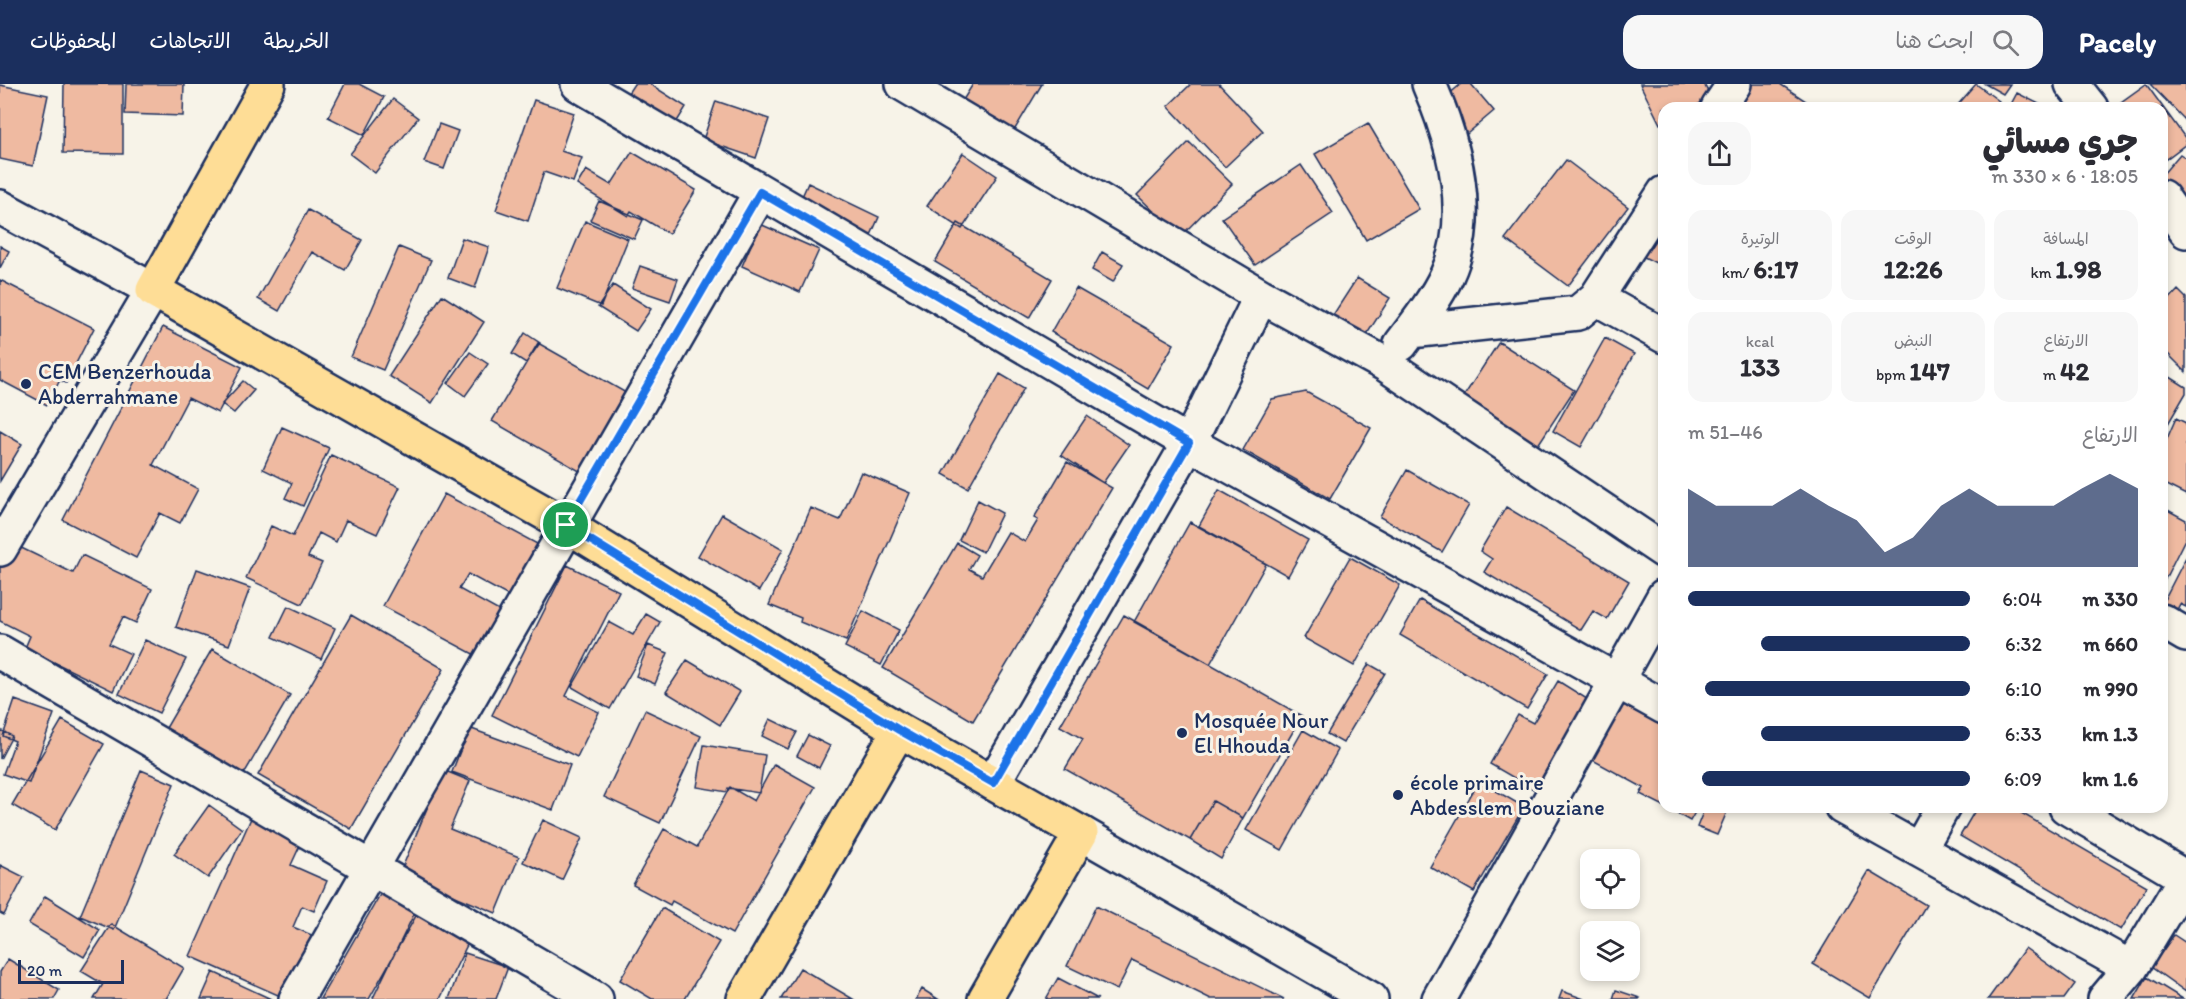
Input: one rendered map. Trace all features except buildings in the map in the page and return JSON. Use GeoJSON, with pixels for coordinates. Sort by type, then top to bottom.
{"type":"FeatureCollection","features":[{"type":"Feature","properties":{"kind":"main road"},"geometry":{"type":"LineString","coordinates":[[268,84],[153,290],[566,525],[899,730],[1081,833],[985,999]]}},
{"type":"Feature","properties":{"kind":"main road"},"geometry":{"type":"LineString","coordinates":[[744,999],[899,730]]}},
{"type":"Feature","properties":{"kind":"street"},"geometry":{"type":"LineString","coordinates":[[578,84],[1189,443],[1658,704]]}},
{"type":"Feature","properties":{"kind":"street"},"geometry":{"type":"LineString","coordinates":[[903,84],[1261,296],[1385,364],[1658,547]]}},
{"type":"Feature","properties":{"kind":"street"},"geometry":{"type":"LineString","coordinates":[[1385,364],[1411,331],[1447,275],[1460,232],[1460,198],[1455,164],[1443,115],[1430,84]]}},
{"type":"Feature","properties":{"kind":"street"},"geometry":{"type":"LineString","coordinates":[[1722,102],[1734,84]]}},
{"type":"Feature","properties":{"kind":"street"},"geometry":{"type":"LineString","coordinates":[[2072,84],[2086,102]]}},
{"type":"Feature","properties":{"kind":"street"},"geometry":{"type":"LineString","coordinates":[[296,999],[566,525],[760,192]]}},
{"type":"Feature","properties":{"kind":"street"},"geometry":{"type":"LineString","coordinates":[[1411,331],[1578,313],[1596,298],[1658,202]]}},
{"type":"Feature","properties":{"kind":"street"},"geometry":{"type":"LineString","coordinates":[[2168,206],[2186,231]]}},
{"type":"Feature","properties":{"kind":"street"},"geometry":{"type":"LineString","coordinates":[[0,207],[153,290],[0,549]]}},
{"type":"Feature","properties":{"kind":"street"},"geometry":{"type":"LineString","coordinates":[[993,783],[1189,443],[1261,296]]}},
{"type":"Feature","properties":{"kind":"street"},"geometry":{"type":"LineString","coordinates":[[1596,298],[1658,333]]}},
{"type":"Feature","properties":{"kind":"street"},"geometry":{"type":"LineString","coordinates":[[1439,999],[1658,607]]}},
{"type":"Feature","properties":{"kind":"street"},"geometry":{"type":"LineString","coordinates":[[2168,624],[2186,635]]}},
{"type":"Feature","properties":{"kind":"street"},"geometry":{"type":"LineString","coordinates":[[0,652],[596,999]]}},
{"type":"Feature","properties":{"kind":"street"},"geometry":{"type":"LineString","coordinates":[[1853,813],[2131,969]]}},
{"type":"Feature","properties":{"kind":"street"},"geometry":{"type":"LineString","coordinates":[[1919,850],[1940,813]]}},
{"type":"Feature","properties":{"kind":"street"},"geometry":{"type":"LineString","coordinates":[[2076,813],[2186,877],[2131,969],[2105,999]]}},
{"type":"Feature","properties":{"kind":"street"},"geometry":{"type":"LineString","coordinates":[[1081,833],[1371,999]]}},
{"type":"Feature","properties":{"kind":"place","name":"CEM Benzerhouda Abderrahmane"},"geometry":{"type":"Point","coordinates":[26,384]}},
{"type":"Feature","properties":{"kind":"place","name":"Mosquée Nour El Hhouda"},"geometry":{"type":"Point","coordinates":[1182,733]}},
{"type":"Feature","properties":{"kind":"place","name":"école primaire Abdesslem Bouziane"},"geometry":{"type":"Point","coordinates":[1398,795]}},
{"type":"Feature","properties":{"kind":"route"},"geometry":{"type":"LineString","coordinates":[[760,192],[1189,443],[993,783],[899,730],[566,525],[760,192]]}}]}
